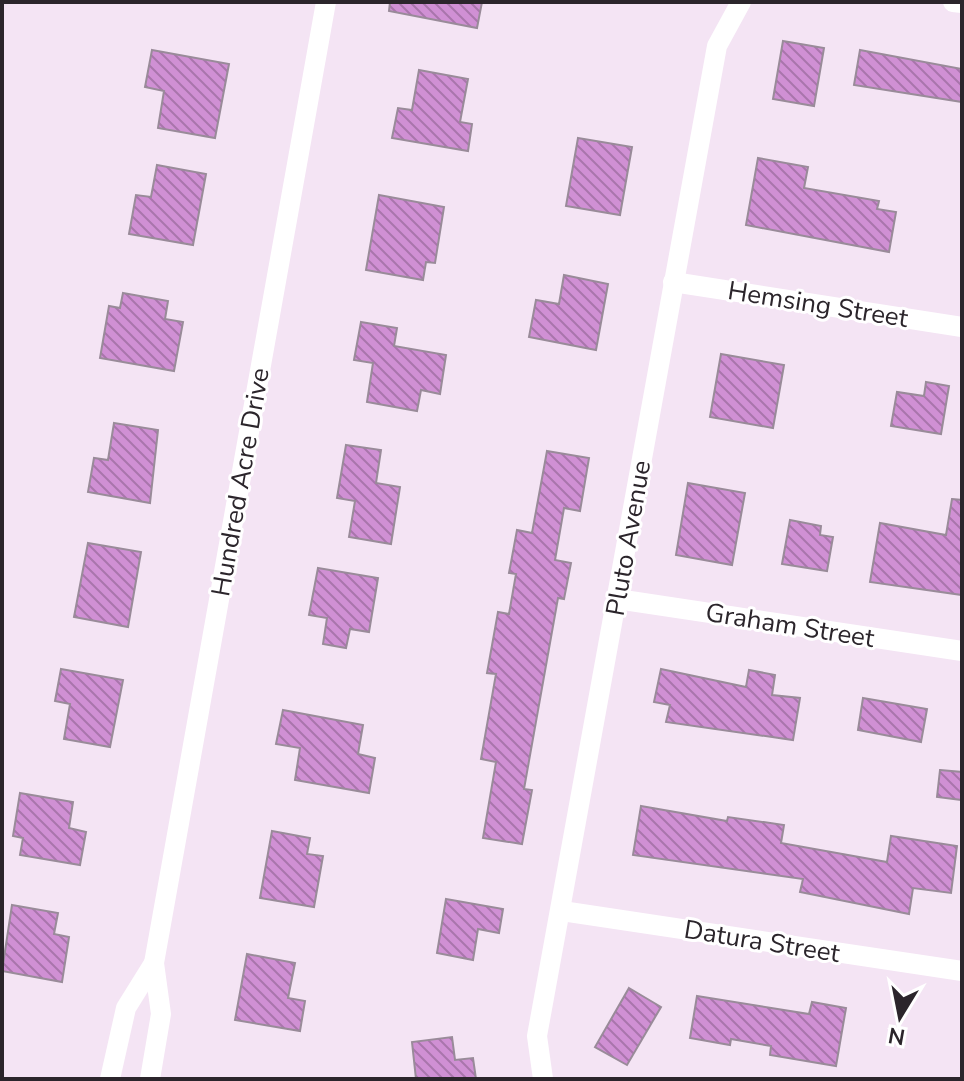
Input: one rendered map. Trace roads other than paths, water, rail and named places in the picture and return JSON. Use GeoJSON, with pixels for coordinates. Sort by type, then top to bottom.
{"type":"FeatureCollection","features":[{"type":"Feature","properties":{"kind":"street","name":"Hundred Acre Drive"},"geometry":{"type":"LineString","coordinates":[[150,1079],[161,1014],[154,963],[326,2]]}},
{"type":"Feature","properties":{"kind":"street","name":"Pluto Avenue"},"geometry":{"type":"LineString","coordinates":[[543,1079],[537,1036],[562,911],[673,282],[717,46],[741,2]]}},
{"type":"Feature","properties":{"kind":"street"},"geometry":{"type":"LineString","coordinates":[[953,2],[962,3]]}},
{"type":"Feature","properties":{"kind":"street","name":"Hemsing Street"},"geometry":{"type":"LineString","coordinates":[[673,282],[962,327]]}},
{"type":"Feature","properties":{"kind":"street","name":"Graham Street"},"geometry":{"type":"LineString","coordinates":[[617,599],[962,651]]}},
{"type":"Feature","properties":{"kind":"street","name":"Datura Street"},"geometry":{"type":"LineString","coordinates":[[562,911],[962,971]]}},
{"type":"Feature","properties":{"kind":"street","name":"Hundred Acre Drive"},"geometry":{"type":"LineString","coordinates":[[110,1079],[126,1008],[154,963]]}}]}
